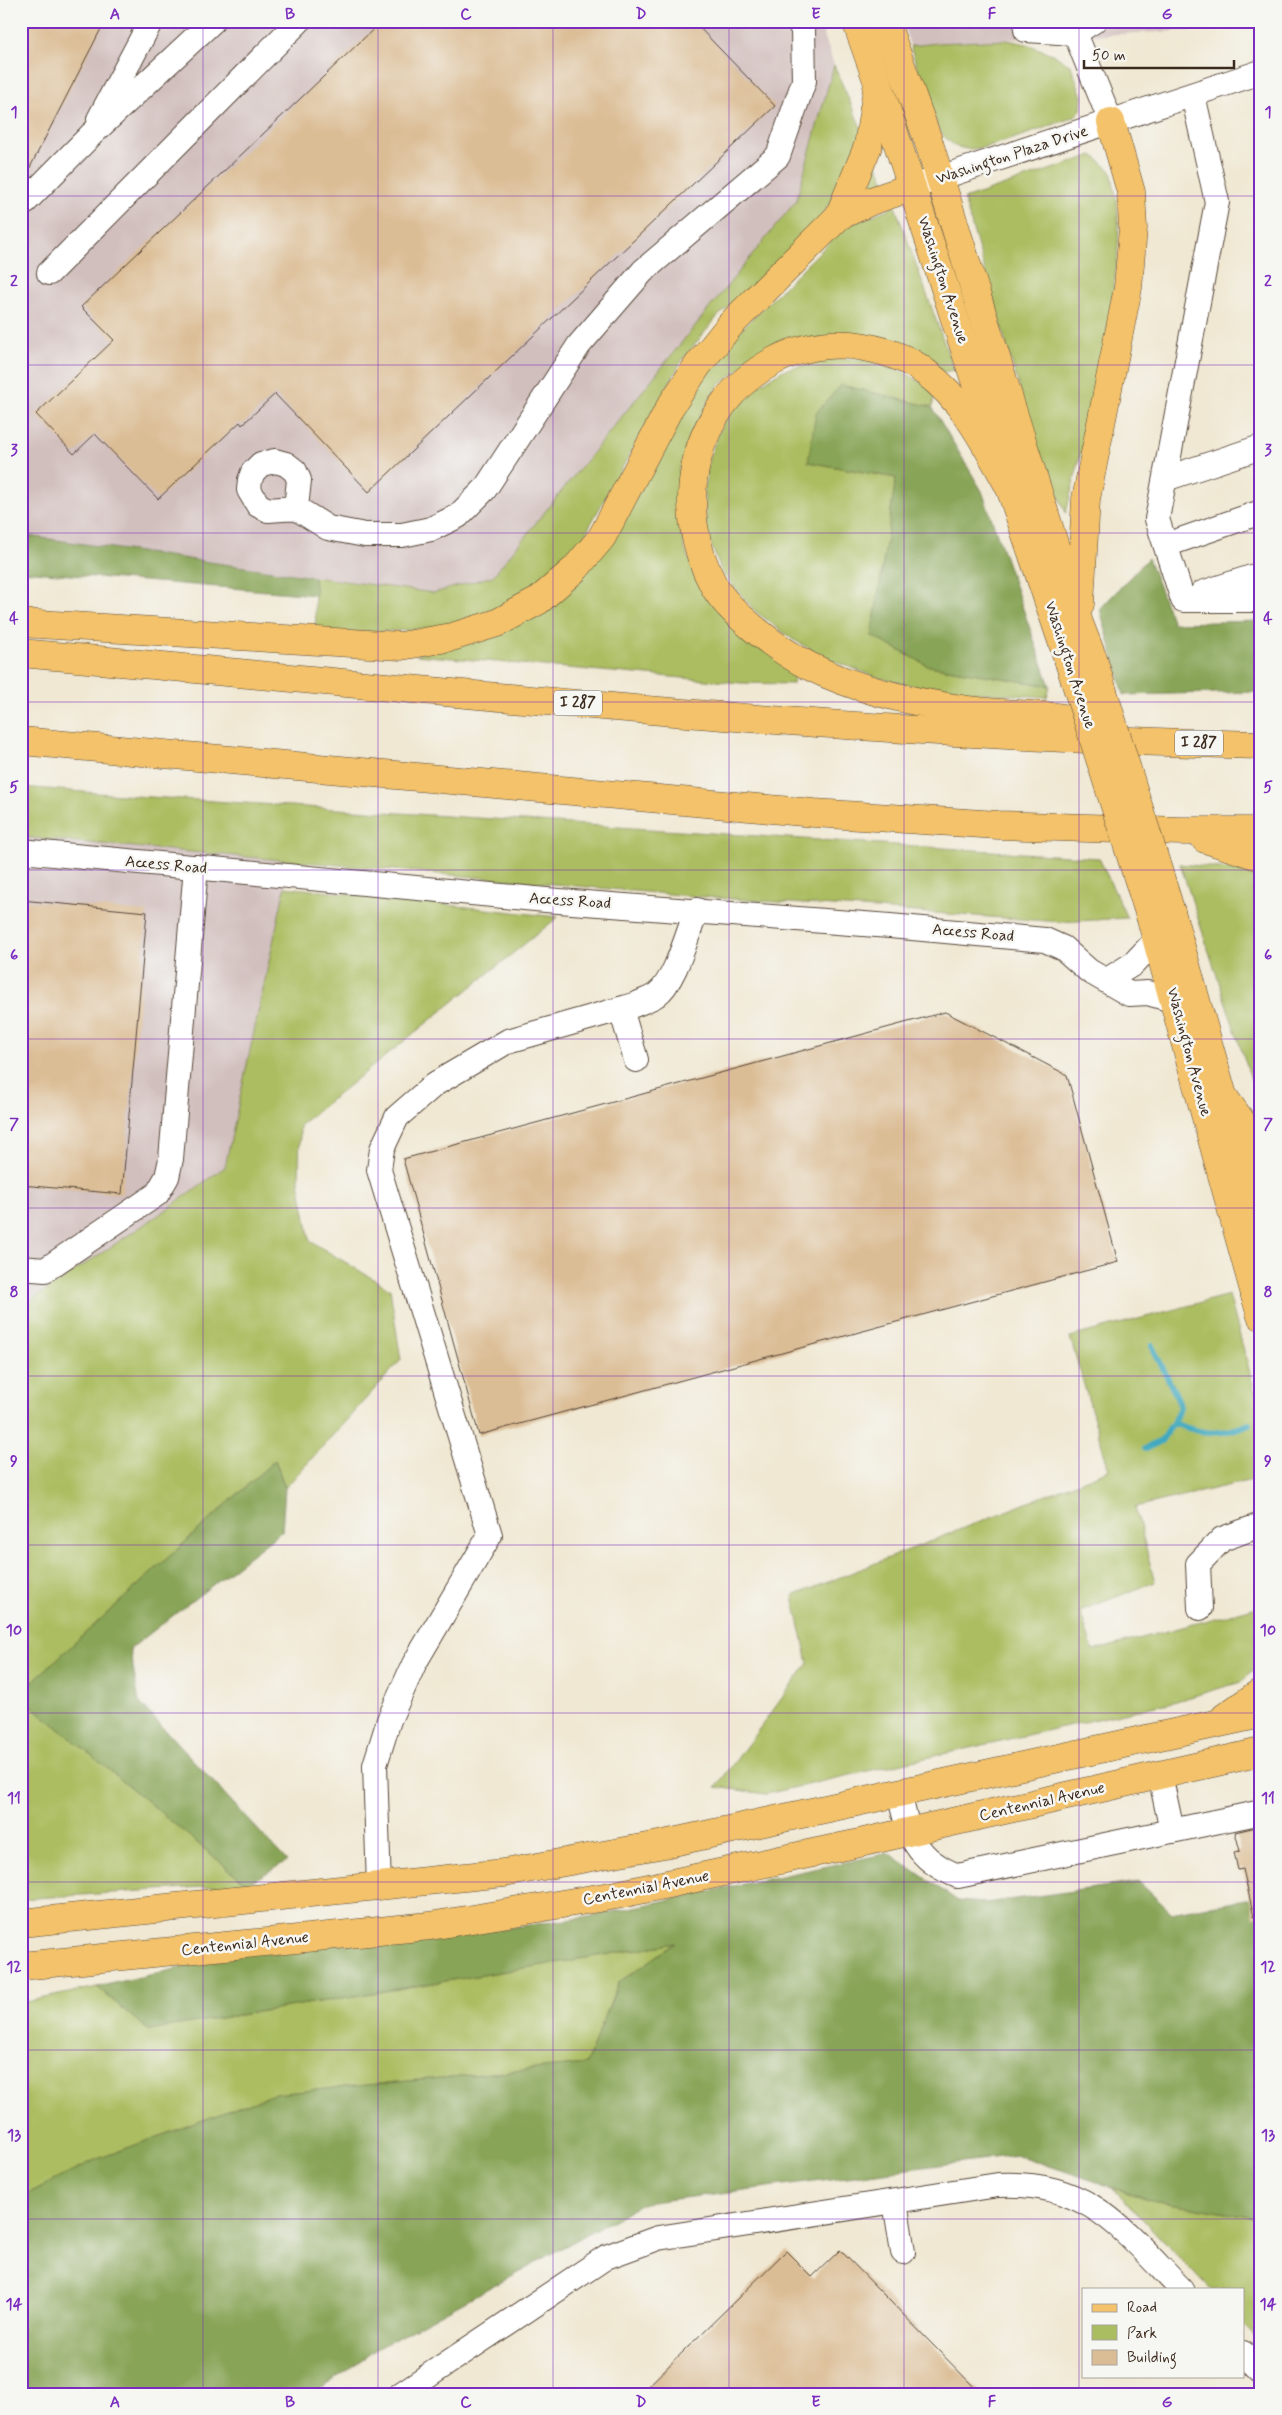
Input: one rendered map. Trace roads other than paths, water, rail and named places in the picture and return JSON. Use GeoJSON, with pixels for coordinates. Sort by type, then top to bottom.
{"type":"FeatureCollection","features":[{"type":"Feature","properties":{"kind":"main road","name":"Washington Avenue"},"geometry":{"type":"LineString","coordinates":[[856,21],[1010,488],[1081,661],[1160,923],[1223,1096],[1261,1230]]}},
{"type":"Feature","properties":{"kind":"main road","name":"Washington Avenue"},"geometry":{"type":"LineString","coordinates":[[885,21],[928,140],[1079,622],[1081,661]]}},
{"type":"Feature","properties":{"kind":"main road"},"geometry":{"type":"LineString","coordinates":[[839,216],[868,146],[878,83]]}},
{"type":"Feature","properties":{"kind":"main road"},"geometry":{"type":"LineString","coordinates":[[1079,622],[1086,499],[1128,288],[1133,228],[1131,192],[1111,122]]}},
{"type":"Feature","properties":{"kind":"main road"},"geometry":{"type":"LineString","coordinates":[[21,623],[401,646],[452,637],[497,622],[538,600],[574,570],[602,537],[670,407],[698,365],[731,324],[839,216],[871,201],[912,187]]}},
{"type":"Feature","properties":{"kind":"main road"},"geometry":{"type":"LineString","coordinates":[[1010,488],[980,433],[958,401],[924,371],[891,354],[868,347],[821,346],[799,351],[763,367],[731,394],[717,412],[707,429],[696,459],[692,495],[694,536],[715,587],[736,614],[808,666],[871,690],[962,709],[1060,717],[1136,742]]}},
{"type":"Feature","properties":{"kind":"main road","name":"I 287"},"geometry":{"type":"LineString","coordinates":[[21,653],[630,708],[983,735],[1261,745]]}},
{"type":"Feature","properties":{"kind":"main road"},"geometry":{"type":"LineString","coordinates":[[21,740],[814,813],[998,825],[1181,831],[1261,831]]}},
{"type":"Feature","properties":{"kind":"main road"},"geometry":{"type":"LineString","coordinates":[[1181,831],[1261,856]]}},
{"type":"Feature","properties":{"kind":"main road","name":"Washington Avenue"},"geometry":{"type":"LineString","coordinates":[[1160,923],[1175,1001],[1259,1302]]}},
{"type":"Feature","properties":{"kind":"main road"},"geometry":{"type":"LineString","coordinates":[[1223,1096],[1247,1129],[1261,1158]]}},
{"type":"Feature","properties":{"kind":"main road"},"geometry":{"type":"LineString","coordinates":[[1215,1724],[1261,1692]]}},
{"type":"Feature","properties":{"kind":"main road"},"geometry":{"type":"LineString","coordinates":[[21,1923],[504,1873],[664,1844],[1261,1714]]}},
{"type":"Feature","properties":{"kind":"main road","name":"Centennial Avenue"},"geometry":{"type":"LineString","coordinates":[[21,1966],[430,1926],[616,1895],[908,1832],[1261,1752]]}},
{"type":"Feature","properties":{"kind":"main road"},"geometry":{"type":"LineString","coordinates":[[1199,1766],[1261,1761]]}},
{"type":"Feature","properties":{"kind":"lane"},"geometry":{"type":"LineString","coordinates":[[92,134],[151,21]]}},
{"type":"Feature","properties":{"kind":"lane"},"geometry":{"type":"LineString","coordinates":[[21,206],[92,134],[213,21]]}},
{"type":"Feature","properties":{"kind":"lane"},"geometry":{"type":"LineString","coordinates":[[49,273],[299,21]]}},
{"type":"Feature","properties":{"kind":"lane"},"geometry":{"type":"LineString","coordinates":[[296,508],[328,528],[365,535],[402,535],[431,529],[458,516],[485,489],[579,345],[643,271],[778,156],[804,81],[803,30],[798,21]]}},
{"type":"Feature","properties":{"kind":"lane"},"geometry":{"type":"LineString","coordinates":[[1026,30],[1085,27],[1111,122]]}},
{"type":"Feature","properties":{"kind":"lane","name":"Washington Plaza Drive"},"geometry":{"type":"LineString","coordinates":[[912,187],[940,180],[1261,72]]}},
{"type":"Feature","properties":{"kind":"lane"},"geometry":{"type":"LineString","coordinates":[[1183,600],[1157,519],[1217,202],[1194,95]]}},
{"type":"Feature","properties":{"kind":"lane"},"geometry":{"type":"LineString","coordinates":[[1165,479],[1261,447]]}},
{"type":"Feature","properties":{"kind":"lane"},"geometry":{"type":"LineString","coordinates":[[1166,545],[1261,512]]}},
{"type":"Feature","properties":{"kind":"lane"},"geometry":{"type":"LineString","coordinates":[[1183,600],[1261,574]]}},
{"type":"Feature","properties":{"kind":"lane"},"geometry":{"type":"LineString","coordinates":[[1183,600],[1261,600]]}},
{"type":"Feature","properties":{"kind":"lane","name":"Access Road"},"geometry":{"type":"LineString","coordinates":[[21,851],[546,900],[697,910],[1045,940],[1063,948],[1088,971],[1129,994],[1148,993],[1175,1001]]}},
{"type":"Feature","properties":{"kind":"lane"},"geometry":{"type":"LineString","coordinates":[[21,1268],[45,1270],[157,1194],[167,1177],[171,1160],[196,868]]}},
{"type":"Feature","properties":{"kind":"lane"},"geometry":{"type":"LineString","coordinates":[[379,1887],[375,1765],[389,1720],[414,1664],[490,1535],[379,1170],[382,1149],[397,1117],[435,1084],[497,1046],[621,1009],[651,998],[666,985],[673,973],[697,910]]}},
{"type":"Feature","properties":{"kind":"lane"},"geometry":{"type":"LineString","coordinates":[[1107,980],[1133,964],[1160,923]]}},
{"type":"Feature","properties":{"kind":"lane"},"geometry":{"type":"LineString","coordinates":[[621,1009],[636,1060]]}},
{"type":"Feature","properties":{"kind":"lane"},"geometry":{"type":"LineString","coordinates":[[1200,1608],[1198,1564],[1222,1539],[1261,1524]]}},
{"type":"Feature","properties":{"kind":"lane"},"geometry":{"type":"LineString","coordinates":[[1160,1775],[1172,1831]]}},
{"type":"Feature","properties":{"kind":"lane"},"geometry":{"type":"LineString","coordinates":[[899,1793],[908,1832],[926,1858],[939,1869],[958,1876],[1257,1813]]}},
{"type":"Feature","properties":{"kind":"lane"},"geometry":{"type":"LineString","coordinates":[[401,2394],[606,2257],[638,2243],[658,2238],[998,2185],[1031,2185],[1060,2191],[1088,2202],[1114,2221],[1180,2288]]}},
{"type":"Feature","properties":{"kind":"lane"},"geometry":{"type":"LineString","coordinates":[[895,2202],[904,2252]]}},
{"type":"Feature","properties":{"kind":"lane"},"geometry":{"type":"LineString","coordinates":[[1244,2354],[1261,2371]]}},
{"type":"Feature","properties":{"kind":"waterway"},"geometry":{"type":"LineString","coordinates":[[1152,1346],[1178,1399],[1180,1407],[1173,1423]]}},
{"type":"Feature","properties":{"kind":"waterway"},"geometry":{"type":"LineString","coordinates":[[1145,1449],[1161,1441],[1173,1423],[1202,1432],[1229,1431],[1249,1424]]}}]}
